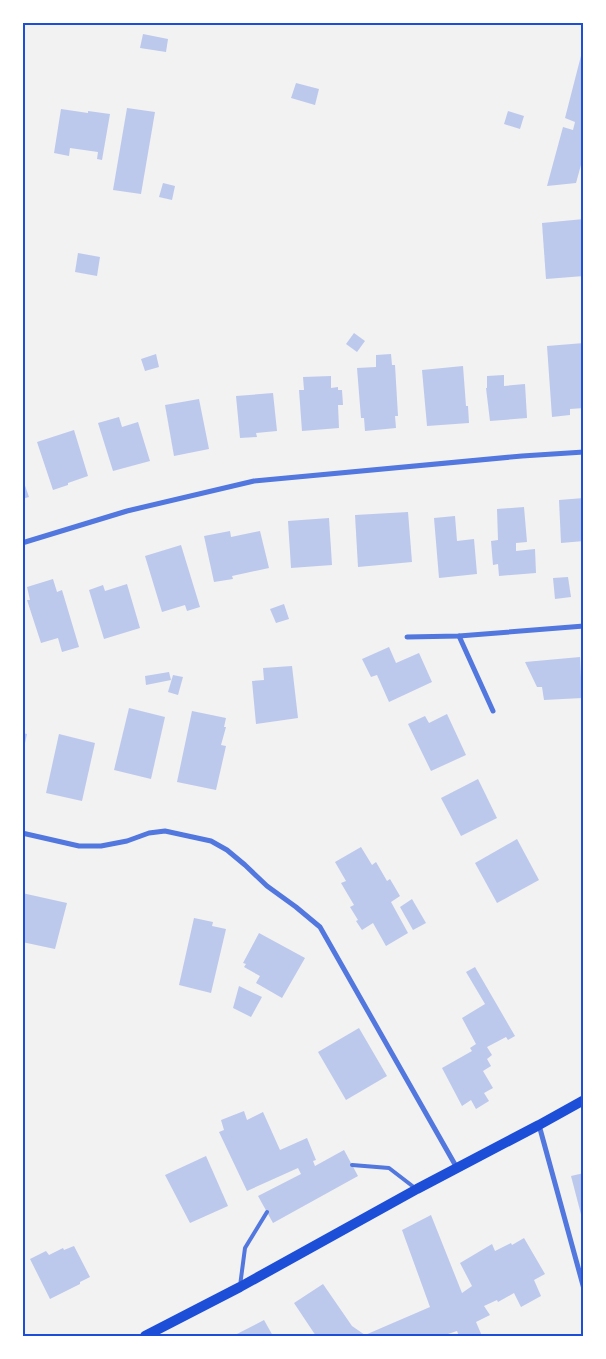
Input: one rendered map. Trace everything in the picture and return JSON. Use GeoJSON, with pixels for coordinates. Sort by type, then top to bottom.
{"type":"FeatureCollection","features":[{"type":"Feature","properties":{"kind":"main road"},"geometry":{"type":"LineString","coordinates":[[145,1336],[240,1287],[417,1189],[584,1100]]}},
{"type":"Feature","properties":{"kind":"street"},"geometry":{"type":"LineString","coordinates":[[22,543],[127,510],[254,481],[584,452]]}},
{"type":"Feature","properties":{"kind":"street"},"geometry":{"type":"LineString","coordinates":[[407,637],[459,636],[584,626]]}},
{"type":"Feature","properties":{"kind":"street"},"geometry":{"type":"LineString","coordinates":[[459,636],[493,710]]}},
{"type":"Feature","properties":{"kind":"street"},"geometry":{"type":"LineString","coordinates":[[22,833],[79,846],[101,846],[127,841],[149,833],[165,831],[211,841],[228,850],[267,886],[320,927],[457,1169]]}},
{"type":"Feature","properties":{"kind":"street"},"geometry":{"type":"LineString","coordinates":[[539,1125],[584,1289]]}},
{"type":"Feature","properties":{"kind":"lane"},"geometry":{"type":"LineString","coordinates":[[352,1165],[389,1168],[417,1189]]}},
{"type":"Feature","properties":{"kind":"lane"},"geometry":{"type":"LineString","coordinates":[[240,1287],[245,1248],[267,1212]]}},
{"type":"Feature","properties":{"kind":"building"},"geometry":{"type":"Polygon","coordinates":[[[143,34],[168,39],[166,52],[140,48],[143,34]]]}},
{"type":"Feature","properties":{"kind":"building"},"geometry":{"type":"Polygon","coordinates":[[[583,48],[584,154],[576,183],[547,186],[563,127],[573,130],[575,122],[565,118],[583,48]]]}},
{"type":"Feature","properties":{"kind":"building"},"geometry":{"type":"Polygon","coordinates":[[[296,83],[319,89],[315,105],[291,98],[296,83]]]}},
{"type":"Feature","properties":{"kind":"building"},"geometry":{"type":"Polygon","coordinates":[[[127,108],[155,112],[141,194],[113,190],[127,108]]]}},
{"type":"Feature","properties":{"kind":"building"},"geometry":{"type":"Polygon","coordinates":[[[61,109],[110,114],[102,160],[97,159],[98,152],[70,148],[69,156],[54,153],[61,109]]]}},
{"type":"Feature","properties":{"kind":"building"},"geometry":{"type":"Polygon","coordinates":[[[508,111],[524,116],[520,129],[504,124],[508,111]]]}},
{"type":"Feature","properties":{"kind":"building"},"geometry":{"type":"Polygon","coordinates":[[[163,183],[175,186],[172,200],[159,197],[163,183]]]}},
{"type":"Feature","properties":{"kind":"building"},"geometry":{"type":"Polygon","coordinates":[[[584,219],[584,276],[546,279],[542,223],[584,219]]]}},
{"type":"Feature","properties":{"kind":"building"},"geometry":{"type":"Polygon","coordinates":[[[78,253],[100,257],[97,276],[75,272],[78,253]]]}},
{"type":"Feature","properties":{"kind":"building"},"geometry":{"type":"Polygon","coordinates":[[[354,333],[365,341],[357,352],[346,344],[354,333]]]}},
{"type":"Feature","properties":{"kind":"building"},"geometry":{"type":"Polygon","coordinates":[[[584,343],[584,408],[570,409],[570,415],[552,417],[547,346],[584,343]]]}},
{"type":"Feature","properties":{"kind":"building"},"geometry":{"type":"Polygon","coordinates":[[[156,354],[159,367],[145,371],[141,359],[156,354]]]}},
{"type":"Feature","properties":{"kind":"building"},"geometry":{"type":"Polygon","coordinates":[[[391,354],[392,365],[395,365],[398,416],[395,416],[396,428],[365,431],[364,418],[361,418],[357,368],[376,367],[376,355],[391,354]]]}},
{"type":"Feature","properties":{"kind":"building"},"geometry":{"type":"Polygon","coordinates":[[[463,366],[469,423],[427,426],[422,370],[463,366]]]}},
{"type":"Feature","properties":{"kind":"building"},"geometry":{"type":"Polygon","coordinates":[[[504,375],[504,386],[525,384],[527,418],[490,421],[486,388],[487,376],[504,375]]]}},
{"type":"Feature","properties":{"kind":"building"},"geometry":{"type":"Polygon","coordinates":[[[331,376],[331,388],[338,387],[338,390],[342,390],[343,405],[338,405],[339,428],[302,431],[299,390],[304,390],[303,377],[331,376]]]}},
{"type":"Feature","properties":{"kind":"building"},"geometry":{"type":"Polygon","coordinates":[[[273,393],[277,431],[256,433],[257,437],[240,438],[236,396],[273,393]]]}},
{"type":"Feature","properties":{"kind":"building"},"geometry":{"type":"Polygon","coordinates":[[[199,399],[209,449],[174,456],[165,405],[199,399]]]}},
{"type":"Feature","properties":{"kind":"building"},"geometry":{"type":"Polygon","coordinates":[[[119,417],[122,427],[138,422],[150,461],[113,471],[98,423],[119,417]]]}},
{"type":"Feature","properties":{"kind":"building"},"geometry":{"type":"Polygon","coordinates":[[[74,430],[88,476],[53,490],[37,442],[74,430]]]}},
{"type":"Feature","properties":{"kind":"building"},"geometry":{"type":"Polygon","coordinates":[[[22,477],[29,497],[22,499],[22,477]]]}},
{"type":"Feature","properties":{"kind":"building"},"geometry":{"type":"Polygon","coordinates":[[[584,498],[584,541],[561,543],[559,500],[584,498]]]}},
{"type":"Feature","properties":{"kind":"building"},"geometry":{"type":"Polygon","coordinates":[[[524,507],[527,542],[516,543],[516,551],[535,549],[536,573],[499,576],[498,564],[493,565],[491,541],[498,540],[497,509],[524,507]]]}},
{"type":"Feature","properties":{"kind":"building"},"geometry":{"type":"Polygon","coordinates":[[[408,512],[412,562],[358,567],[355,515],[408,512]]]}},
{"type":"Feature","properties":{"kind":"building"},"geometry":{"type":"Polygon","coordinates":[[[455,516],[457,541],[474,539],[477,574],[439,578],[434,518],[455,516]]]}},
{"type":"Feature","properties":{"kind":"building"},"geometry":{"type":"Polygon","coordinates":[[[329,518],[332,565],[291,568],[288,521],[329,518]]]}},
{"type":"Feature","properties":{"kind":"building"},"geometry":{"type":"Polygon","coordinates":[[[230,531],[231,537],[260,531],[269,568],[232,576],[233,579],[214,582],[204,536],[230,531]]]}},
{"type":"Feature","properties":{"kind":"building"},"geometry":{"type":"Polygon","coordinates":[[[181,545],[200,607],[187,611],[185,605],[162,612],[145,556],[181,545]]]}},
{"type":"Feature","properties":{"kind":"building"},"geometry":{"type":"Polygon","coordinates":[[[568,577],[571,597],[555,599],[553,578],[568,577]]]}},
{"type":"Feature","properties":{"kind":"building"},"geometry":{"type":"Polygon","coordinates":[[[53,579],[57,592],[62,590],[79,647],[62,652],[58,638],[41,643],[27,600],[30,600],[27,587],[53,579]]]}},
{"type":"Feature","properties":{"kind":"building"},"geometry":{"type":"Polygon","coordinates":[[[127,584],[140,628],[104,639],[89,590],[103,585],[105,591],[127,584]]]}},
{"type":"Feature","properties":{"kind":"building"},"geometry":{"type":"Polygon","coordinates":[[[284,604],[289,619],[276,623],[270,609],[284,604]]]}},
{"type":"Feature","properties":{"kind":"building"},"geometry":{"type":"Polygon","coordinates":[[[389,647],[396,663],[419,653],[432,682],[389,702],[377,675],[371,677],[362,659],[389,647]]]}},
{"type":"Feature","properties":{"kind":"building"},"geometry":{"type":"Polygon","coordinates":[[[580,657],[582,698],[544,700],[542,687],[537,687],[525,662],[580,657]]]}},
{"type":"Feature","properties":{"kind":"building"},"geometry":{"type":"Polygon","coordinates":[[[292,666],[298,718],[256,724],[252,681],[264,680],[263,668],[292,666]]]}},
{"type":"Feature","properties":{"kind":"building"},"geometry":{"type":"Polygon","coordinates":[[[169,672],[171,680],[146,685],[145,676],[169,672]]]}},
{"type":"Feature","properties":{"kind":"building"},"geometry":{"type":"Polygon","coordinates":[[[173,675],[183,677],[178,695],[168,692],[173,675]]]}},
{"type":"Feature","properties":{"kind":"building"},"geometry":{"type":"Polygon","coordinates":[[[129,708],[165,717],[151,779],[114,770],[129,708]]]}},
{"type":"Feature","properties":{"kind":"building"},"geometry":{"type":"Polygon","coordinates":[[[192,711],[226,718],[224,727],[226,727],[221,745],[226,746],[216,790],[177,782],[192,711]]]}},
{"type":"Feature","properties":{"kind":"building"},"geometry":{"type":"Polygon","coordinates":[[[447,714],[466,755],[431,771],[408,724],[425,716],[429,723],[447,714]]]}},
{"type":"Feature","properties":{"kind":"building"},"geometry":{"type":"Polygon","coordinates":[[[22,733],[27,734],[23,752],[22,752],[22,733]]]}},
{"type":"Feature","properties":{"kind":"building"},"geometry":{"type":"Polygon","coordinates":[[[59,734],[95,743],[82,801],[46,793],[59,734]]]}},
{"type":"Feature","properties":{"kind":"building"},"geometry":{"type":"Polygon","coordinates":[[[478,779],[497,818],[461,836],[441,798],[478,779]]]}},
{"type":"Feature","properties":{"kind":"building"},"geometry":{"type":"Polygon","coordinates":[[[517,839],[539,880],[497,903],[475,863],[517,839]]]}},
{"type":"Feature","properties":{"kind":"building"},"geometry":{"type":"Polygon","coordinates":[[[361,847],[372,865],[376,862],[387,881],[390,879],[400,896],[391,902],[408,933],[386,946],[373,923],[362,930],[356,921],[358,920],[350,907],[354,905],[341,883],[346,881],[335,862],[361,847]]]}},
{"type":"Feature","properties":{"kind":"building"},"geometry":{"type":"Polygon","coordinates":[[[22,893],[67,903],[55,949],[22,942],[22,893]]]}},
{"type":"Feature","properties":{"kind":"building"},"geometry":{"type":"Polygon","coordinates":[[[412,899],[426,923],[413,930],[400,907],[412,899]]]}},
{"type":"Feature","properties":{"kind":"building"},"geometry":{"type":"Polygon","coordinates":[[[194,918],[213,922],[212,926],[226,929],[211,993],[179,985],[194,918]]]}},
{"type":"Feature","properties":{"kind":"building"},"geometry":{"type":"Polygon","coordinates":[[[259,933],[305,958],[282,998],[256,983],[260,976],[244,967],[246,964],[243,963],[259,933]]]}},
{"type":"Feature","properties":{"kind":"building"},"geometry":{"type":"Polygon","coordinates":[[[475,967],[515,1036],[508,1040],[506,1037],[487,1047],[492,1055],[487,1059],[491,1066],[483,1071],[493,1088],[484,1093],[489,1101],[476,1109],[471,1100],[462,1106],[442,1068],[472,1051],[470,1048],[476,1044],[462,1018],[485,1004],[466,972],[475,967]]]}},
{"type":"Feature","properties":{"kind":"building"},"geometry":{"type":"Polygon","coordinates":[[[239,986],[262,997],[251,1017],[233,1008],[239,986]]]}},
{"type":"Feature","properties":{"kind":"building"},"geometry":{"type":"Polygon","coordinates":[[[359,1028],[387,1076],[346,1100],[318,1052],[359,1028]]]}},
{"type":"Feature","properties":{"kind":"building"},"geometry":{"type":"Polygon","coordinates":[[[244,1111],[247,1120],[263,1112],[280,1150],[307,1138],[316,1160],[313,1161],[315,1166],[344,1150],[358,1176],[273,1223],[258,1196],[301,1174],[298,1168],[247,1191],[219,1132],[224,1130],[221,1120],[244,1111]]]}},
{"type":"Feature","properties":{"kind":"building"},"geometry":{"type":"Polygon","coordinates":[[[206,1156],[228,1206],[190,1223],[165,1175],[206,1156]]]}},
{"type":"Feature","properties":{"kind":"building"},"geometry":{"type":"Polygon","coordinates":[[[584,1173],[584,1222],[583,1222],[571,1176],[584,1173]]]}},
{"type":"Feature","properties":{"kind":"building"},"geometry":{"type":"Polygon","coordinates":[[[431,1215],[462,1293],[472,1286],[460,1263],[492,1244],[495,1251],[524,1238],[545,1274],[534,1280],[541,1296],[521,1307],[514,1293],[498,1302],[497,1300],[484,1306],[490,1315],[476,1322],[482,1336],[459,1336],[457,1331],[442,1336],[316,1336],[294,1303],[323,1284],[352,1326],[365,1335],[430,1307],[402,1230],[431,1215]]]}},
{"type":"Feature","properties":{"kind":"building"},"geometry":{"type":"Polygon","coordinates":[[[74,1246],[90,1277],[50,1299],[30,1259],[46,1251],[49,1255],[63,1248],[64,1250],[74,1246]]]}},
{"type":"Feature","properties":{"kind":"building"},"geometry":{"type":"Polygon","coordinates":[[[264,1320],[273,1336],[233,1336],[264,1320]]]}}]}
